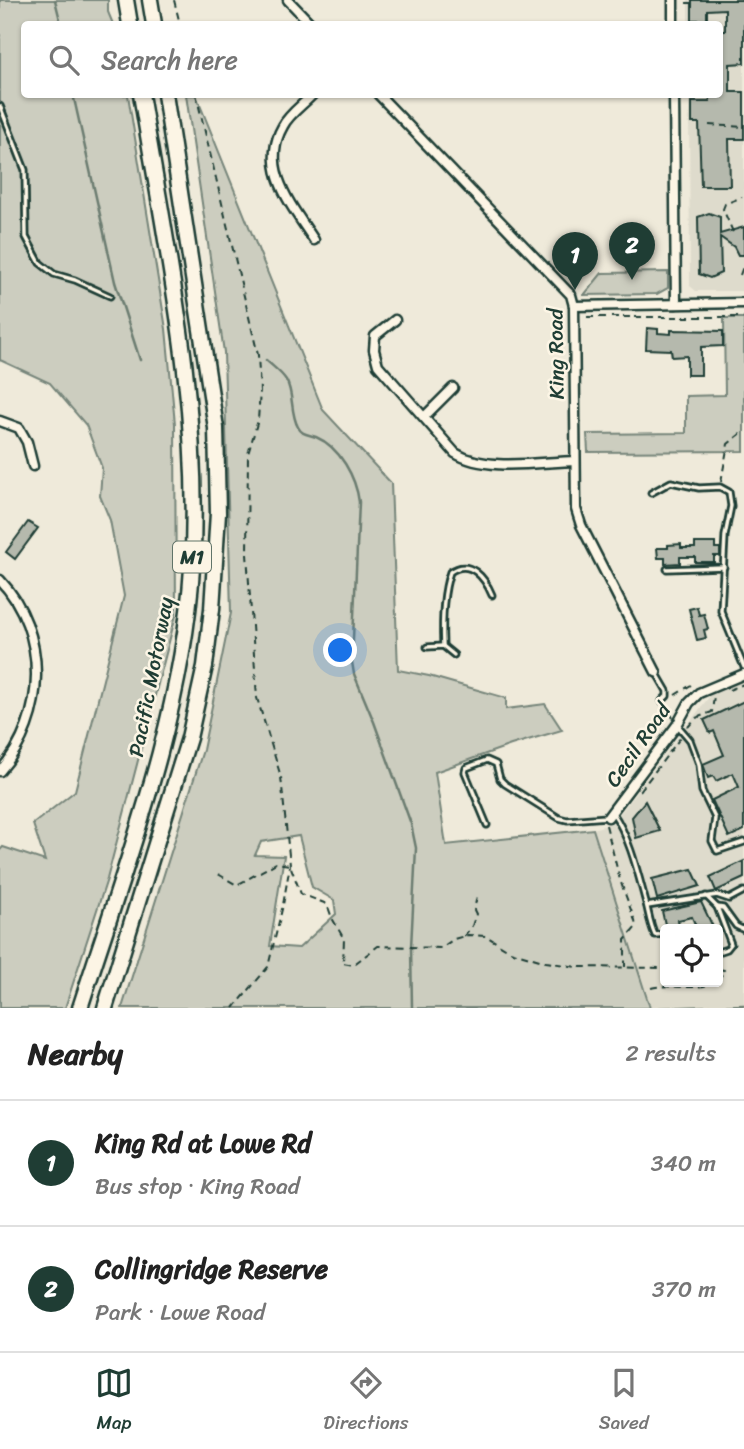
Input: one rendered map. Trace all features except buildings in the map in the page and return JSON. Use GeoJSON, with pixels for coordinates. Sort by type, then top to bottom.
{"type":"FeatureCollection","features":[{"type":"Feature","properties":{"kind":"highway"},"geometry":{"type":"LineString","coordinates":[[127,0],[130,21]]}},
{"type":"Feature","properties":{"kind":"highway"},"geometry":{"type":"LineString","coordinates":[[150,0],[154,21]]}},
{"type":"Feature","properties":{"kind":"highway","name":"Pacific Motorway"},"geometry":{"type":"LineString","coordinates":[[79,1008],[159,756],[181,649],[192,570],[193,441],[176,309],[142,98]]}},
{"type":"Feature","properties":{"kind":"highway","name":"M1"},"geometry":{"type":"LineString","coordinates":[[105,1008],[189,738],[205,666],[212,609],[218,513],[216,428],[166,98]]}},
{"type":"Feature","properties":{"kind":"street"},"geometry":{"type":"LineString","coordinates":[[288,0],[308,21]]}},
{"type":"Feature","properties":{"kind":"street"},"geometry":{"type":"LineString","coordinates":[[673,0],[674,21]]}},
{"type":"Feature","properties":{"kind":"street"},"geometry":{"type":"LineString","coordinates":[[309,98],[283,124],[275,145],[274,172],[314,240]]}},
{"type":"Feature","properties":{"kind":"street","name":"King Road"},"geometry":{"type":"LineString","coordinates":[[382,98],[571,295],[574,306],[576,509],[581,525],[656,672]]}},
{"type":"Feature","properties":{"kind":"street"},"geometry":{"type":"LineString","coordinates":[[674,98],[676,303]]}},
{"type":"Feature","properties":{"kind":"street"},"geometry":{"type":"LineString","coordinates":[[574,306],[744,303]]}},
{"type":"Feature","properties":{"kind":"street"},"geometry":{"type":"LineString","coordinates":[[395,320],[375,336],[373,350],[378,365],[455,453],[468,461],[483,464],[575,461]]}},
{"type":"Feature","properties":{"kind":"street"},"geometry":{"type":"LineString","coordinates":[[424,417],[453,388]]}},
{"type":"Feature","properties":{"kind":"street"},"geometry":{"type":"LineString","coordinates":[[0,421],[19,428],[27,442],[33,466]]}},
{"type":"Feature","properties":{"kind":"street"},"geometry":{"type":"LineString","coordinates":[[0,580],[12,594],[29,627],[36,676],[36,689],[22,737],[0,771]]}},
{"type":"Feature","properties":{"kind":"street","name":"Cecil Road"},"geometry":{"type":"LineString","coordinates":[[610,814],[677,725],[689,703],[699,693],[744,674]]}},
{"type":"Feature","properties":{"kind":"lane"},"geometry":{"type":"LineString","coordinates":[[0,106],[25,170],[26,237],[40,263],[54,274],[110,296]]}},
{"type":"Feature","properties":{"kind":"lane"},"geometry":{"type":"LineString","coordinates":[[651,493],[671,482],[699,488],[720,487],[729,492],[722,616],[744,667]]}},
{"type":"Feature","properties":{"kind":"lane"},"geometry":{"type":"LineString","coordinates":[[443,646],[443,608],[450,572],[463,567],[475,570],[492,595]]}},
{"type":"Feature","properties":{"kind":"lane"},"geometry":{"type":"LineString","coordinates":[[667,569],[723,567]]}},
{"type":"Feature","properties":{"kind":"lane"},"geometry":{"type":"LineString","coordinates":[[428,647],[443,646],[454,655]]}},
{"type":"Feature","properties":{"kind":"lane"},"geometry":{"type":"LineString","coordinates":[[656,672],[667,691],[667,696],[662,701]]}},
{"type":"Feature","properties":{"kind":"lane"},"geometry":{"type":"LineString","coordinates":[[677,725],[690,740],[699,764],[702,791],[715,818],[712,841],[717,851],[744,842]]}},
{"type":"Feature","properties":{"kind":"lane"},"geometry":{"type":"LineString","coordinates":[[487,825],[465,772],[466,768],[487,760],[496,764],[500,779],[505,784],[559,818],[567,820],[610,814],[622,826],[647,906],[649,921],[655,935],[660,934]]}},
{"type":"Feature","properties":{"kind":"lane"},"geometry":{"type":"LineString","coordinates":[[647,906],[706,896],[718,895],[729,899],[744,891]]}},
{"type":"Feature","properties":{"kind":"lane"},"geometry":{"type":"LineString","coordinates":[[706,896],[723,908],[736,926],[744,930]]}},
{"type":"Feature","properties":{"kind":"lane"},"geometry":{"type":"LineString","coordinates":[[717,906],[731,944],[723,949]]}},
{"type":"Feature","properties":{"kind":"path"},"geometry":{"type":"LineString","coordinates":[[174,0],[179,21]]}},
{"type":"Feature","properties":{"kind":"path"},"geometry":{"type":"LineString","coordinates":[[686,3],[692,3]]}},
{"type":"Feature","properties":{"kind":"path"},"geometry":{"type":"LineString","coordinates":[[197,98],[258,355],[258,420],[248,454],[247,554],[257,698],[281,777],[290,865],[301,894],[327,904],[344,939],[343,963],[353,965],[378,946],[440,948],[464,936],[486,936],[510,951],[546,962],[577,967],[660,968]]}},
{"type":"Feature","properties":{"kind":"path"},"geometry":{"type":"LineString","coordinates":[[709,125],[744,127]]}},
{"type":"Feature","properties":{"kind":"path"},"geometry":{"type":"LineString","coordinates":[[733,232],[723,209],[725,204],[742,197]]}},
{"type":"Feature","properties":{"kind":"path"},"geometry":{"type":"LineString","coordinates":[[740,275],[744,264]]}},
{"type":"Feature","properties":{"kind":"path"},"geometry":{"type":"LineString","coordinates":[[587,317],[744,317]]}},
{"type":"Feature","properties":{"kind":"path"},"geometry":{"type":"LineString","coordinates":[[720,487],[728,444],[744,431]]}},
{"type":"Feature","properties":{"kind":"path"},"geometry":{"type":"LineString","coordinates":[[667,691],[675,695],[691,685]]}},
{"type":"Feature","properties":{"kind":"path"},"geometry":{"type":"LineString","coordinates":[[662,701],[677,725]]}},
{"type":"Feature","properties":{"kind":"path"},"geometry":{"type":"LineString","coordinates":[[610,814],[606,826],[636,927],[625,940],[625,967]]}},
{"type":"Feature","properties":{"kind":"path"},"geometry":{"type":"LineString","coordinates":[[218,874],[237,886],[276,863],[290,865]]}},
{"type":"Feature","properties":{"kind":"path"},"geometry":{"type":"LineString","coordinates":[[234,1008],[268,967],[290,865]]}},
{"type":"Feature","properties":{"kind":"path"},"geometry":{"type":"LineString","coordinates":[[464,936],[472,926],[476,914],[474,910],[477,896]]}},
{"type":"Feature","properties":{"kind":"path"},"geometry":{"type":"LineString","coordinates":[[651,988],[660,986]]}},
{"type":"Feature","properties":{"kind":"shaded area"},"geometry":{"type":"Polygon","coordinates":[[[0,0],[108,0],[108,12],[112,21],[21,21],[21,98],[128,98],[166,329],[175,424],[176,615],[107,879],[65,1008],[0,1008],[0,850],[3,847],[45,861],[33,824],[75,791],[124,596],[110,520],[100,496],[102,468],[86,425],[50,383],[0,360],[0,0]]]}},
{"type":"Feature","properties":{"kind":"shaded area"},"geometry":{"type":"Polygon","coordinates":[[[688,0],[744,0],[744,291],[696,291],[690,286],[689,98],[723,98],[723,21],[688,21],[688,0]]]}},
{"type":"Feature","properties":{"kind":"shaded area"},"geometry":{"type":"Polygon","coordinates":[[[186,98],[197,98],[323,410],[391,483],[398,670],[506,698],[506,709],[545,704],[562,730],[435,772],[446,845],[593,829],[650,1008],[122,1008],[203,750],[231,613],[224,352],[186,98]],[[299,836],[261,842],[255,855],[284,856],[270,946],[299,948],[336,914],[334,900],[312,887],[299,836]]]}},
{"type":"Feature","properties":{"kind":"shaded area"},"geometry":{"type":"Polygon","coordinates":[[[668,272],[668,288],[657,294],[584,295],[602,273],[668,272]]]}},
{"type":"Feature","properties":{"kind":"shaded area"},"geometry":{"type":"Polygon","coordinates":[[[724,318],[744,318],[744,451],[588,452],[587,434],[686,433],[686,396],[725,395],[724,318]]]}},
{"type":"Feature","properties":{"kind":"shaded area"},"geometry":{"type":"Polygon","coordinates":[[[744,681],[744,1008],[650,1008],[593,829],[613,823],[712,693],[744,681]]]}},
{"type":"Feature","properties":{"kind":"waterway"},"geometry":{"type":"LineString","coordinates":[[55,0],[60,21]]}},
{"type":"Feature","properties":{"kind":"waterway"},"geometry":{"type":"LineString","coordinates":[[74,98],[115,282],[140,360]]}},
{"type":"Feature","properties":{"kind":"waterway"},"geometry":{"type":"LineString","coordinates":[[266,360],[286,380],[300,430],[332,448],[345,464],[357,493],[359,502],[352,662],[354,674],[411,824],[416,848],[411,947],[412,1008]]}},
{"type":"Feature","properties":{"kind":"waterway"},"geometry":{"type":"LineString","coordinates":[[659,1008],[744,1005]]}},
{"type":"Feature","properties":{"kind":"place","name":"Collingridge Reserve"},"geometry":{"type":"Point","coordinates":[632,280]}},
{"type":"Feature","properties":{"kind":"place","name":"King Rd at Lowe Rd"},"geometry":{"type":"Point","coordinates":[575,290]}}]}
